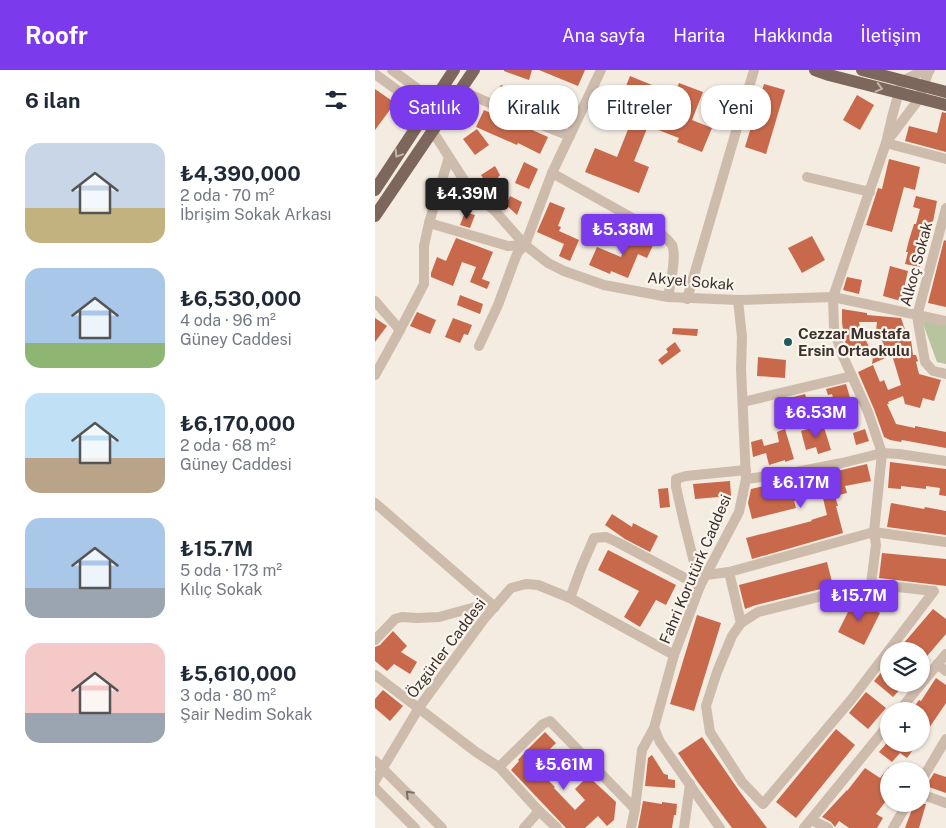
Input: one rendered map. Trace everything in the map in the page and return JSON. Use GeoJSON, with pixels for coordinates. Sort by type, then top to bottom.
{"type":"FeatureCollection","features":[{"type":"Feature","properties":{"kind":"main road"},"geometry":{"type":"LineString","coordinates":[[444,85],[454,70]]}},
{"type":"Feature","properties":{"kind":"main road"},"geometry":{"type":"LineString","coordinates":[[464,85],[474,70]]}},
{"type":"Feature","properties":{"kind":"main road"},"geometry":{"type":"LineString","coordinates":[[815,70],[829,75],[900,87],[921,93],[946,105]]}},
{"type":"Feature","properties":{"kind":"main road"},"geometry":{"type":"LineString","coordinates":[[862,70],[900,87]]}},
{"type":"Feature","properties":{"kind":"main road"},"geometry":{"type":"LineString","coordinates":[[921,93],[946,92]]}},
{"type":"Feature","properties":{"kind":"main road"},"geometry":{"type":"LineString","coordinates":[[375,190],[414,130]]}},
{"type":"Feature","properties":{"kind":"main road"},"geometry":{"type":"LineString","coordinates":[[375,216],[433,132]]}},
{"type":"Feature","properties":{"kind":"street"},"geometry":{"type":"LineString","coordinates":[[392,70],[408,85]]}},
{"type":"Feature","properties":{"kind":"street"},"geometry":{"type":"LineString","coordinates":[[479,346],[515,259],[525,245],[552,173],[601,70]]}},
{"type":"Feature","properties":{"kind":"street"},"geometry":{"type":"LineString","coordinates":[[687,299],[753,70]]}},
{"type":"Feature","properties":{"kind":"street"},"geometry":{"type":"LineString","coordinates":[[871,584],[876,546],[874,532],[882,453],[868,412],[842,354],[835,329],[833,297],[886,143],[900,87],[925,70]]}},
{"type":"Feature","properties":{"kind":"street"},"geometry":{"type":"LineString","coordinates":[[886,143],[921,93],[930,70]]}},
{"type":"Feature","properties":{"kind":"street"},"geometry":{"type":"LineString","coordinates":[[375,74],[394,85]]}},
{"type":"Feature","properties":{"kind":"street"},"geometry":{"type":"LineString","coordinates":[[479,98],[570,136]]}},
{"type":"Feature","properties":{"kind":"street","name":"Akyel Sokak"},"geometry":{"type":"LineString","coordinates":[[433,132],[469,188],[495,211],[525,245],[548,263],[564,271],[604,285],[668,297],[738,300],[833,297],[946,321]]}},
{"type":"Feature","properties":{"kind":"street"},"geometry":{"type":"LineString","coordinates":[[886,143],[946,159]]}},
{"type":"Feature","properties":{"kind":"street"},"geometry":{"type":"LineString","coordinates":[[375,375],[424,284],[424,246],[449,157]]}},
{"type":"Feature","properties":{"kind":"street"},"geometry":{"type":"LineString","coordinates":[[552,173],[661,234],[668,240],[673,247],[673,268],[668,297]]}},
{"type":"Feature","properties":{"kind":"street"},"geometry":{"type":"LineString","coordinates":[[807,177],[870,192]]}},
{"type":"Feature","properties":{"kind":"street","name":"Alkoç Sokak"},"geometry":{"type":"LineString","coordinates":[[946,208],[917,316],[925,362],[933,371],[946,374]]}},
{"type":"Feature","properties":{"kind":"street"},"geometry":{"type":"LineString","coordinates":[[429,223],[508,246],[525,245]]}},
{"type":"Feature","properties":{"kind":"street","name":"Fahri Korutürk Caddesi"},"geometry":{"type":"LineString","coordinates":[[631,828],[642,750],[654,728],[675,655],[700,586],[739,512],[746,475],[741,369],[742,337],[738,300]]}},
{"type":"Feature","properties":{"kind":"street"},"geometry":{"type":"LineString","coordinates":[[375,301],[400,330]]}},
{"type":"Feature","properties":{"kind":"street"},"geometry":{"type":"LineString","coordinates":[[743,402],[852,376]]}},
{"type":"Feature","properties":{"kind":"street"},"geometry":{"type":"LineString","coordinates":[[700,586],[676,487],[676,479],[686,476],[791,473],[882,453],[946,461]]}},
{"type":"Feature","properties":{"kind":"street"},"geometry":{"type":"LineString","coordinates":[[377,508],[492,605]]}},
{"type":"Feature","properties":{"kind":"street"},"geometry":{"type":"LineString","coordinates":[[706,575],[729,572],[874,532],[946,542]]}},
{"type":"Feature","properties":{"kind":"street"},"geometry":{"type":"LineString","coordinates":[[570,598],[595,538],[606,538],[617,542],[700,586]]}},
{"type":"Feature","properties":{"kind":"street"},"geometry":{"type":"LineString","coordinates":[[729,572],[741,623]]}},
{"type":"Feature","properties":{"kind":"street","name":"Özgürler Caddesi"},"geometry":{"type":"LineString","coordinates":[[375,781],[379,764],[492,605],[511,588],[526,584],[538,585],[570,598],[675,655]]}},
{"type":"Feature","properties":{"kind":"street"},"geometry":{"type":"LineString","coordinates":[[871,584],[934,591],[851,700],[763,804],[742,782],[710,732],[706,706],[728,645],[741,623],[758,612],[871,584]]}},
{"type":"Feature","properties":{"kind":"street"},"geometry":{"type":"LineString","coordinates":[[375,640],[395,620],[402,617],[439,617],[492,605]]}},
{"type":"Feature","properties":{"kind":"street"},"geometry":{"type":"LineString","coordinates":[[908,702],[942,667],[946,654]]}},
{"type":"Feature","properties":{"kind":"street"},"geometry":{"type":"LineString","coordinates":[[375,675],[475,752],[499,766],[557,828]]}},
{"type":"Feature","properties":{"kind":"street"},"geometry":{"type":"LineString","coordinates":[[499,766],[543,724],[550,721],[635,809]]}},
{"type":"Feature","properties":{"kind":"street"},"geometry":{"type":"LineString","coordinates":[[654,728],[660,742],[720,828]]}},
{"type":"Feature","properties":{"kind":"street"},"geometry":{"type":"LineString","coordinates":[[804,828],[880,735]]}},
{"type":"Feature","properties":{"kind":"street"},"geometry":{"type":"LineString","coordinates":[[930,766],[946,739]]}},
{"type":"Feature","properties":{"kind":"street"},"geometry":{"type":"LineString","coordinates":[[379,764],[442,828]]}},
{"type":"Feature","properties":{"kind":"street"},"geometry":{"type":"LineString","coordinates":[[685,828],[690,784]]}},
{"type":"Feature","properties":{"kind":"street"},"geometry":{"type":"LineString","coordinates":[[375,788],[415,828]]}},
{"type":"Feature","properties":{"kind":"street"},"geometry":{"type":"LineString","coordinates":[[930,797],[946,803]]}},
{"type":"Feature","properties":{"kind":"street"},"geometry":{"type":"LineString","coordinates":[[525,828],[539,810]]}},
{"type":"Feature","properties":{"kind":"street"},"geometry":{"type":"LineString","coordinates":[[893,828],[902,812]]}},
{"type":"Feature","properties":{"kind":"street"},"geometry":{"type":"LineString","coordinates":[[811,820],[828,828]]}},
{"type":"Feature","properties":{"kind":"green space"},"geometry":{"type":"Polygon","coordinates":[[[922,321],[946,325],[946,364],[937,362],[922,321]]]}},
{"type":"Feature","properties":{"kind":"building"},"geometry":{"type":"Polygon","coordinates":[[[504,70],[532,70],[529,80],[504,70]]]}},
{"type":"Feature","properties":{"kind":"building"},"geometry":{"type":"Polygon","coordinates":[[[539,70],[585,70],[578,86],[539,70]]]}},
{"type":"Feature","properties":{"kind":"building"},"geometry":{"type":"Polygon","coordinates":[[[630,76],[652,85],[626,85],[630,76]]]}},
{"type":"Feature","properties":{"kind":"building"},"geometry":{"type":"Polygon","coordinates":[[[771,86],[785,90],[766,154],[745,147],[750,130],[771,130],[771,86]]]}},
{"type":"Feature","properties":{"kind":"building"},"geometry":{"type":"Polygon","coordinates":[[[691,88],[701,91],[701,97],[692,120],[701,124],[701,130],[711,130],[702,152],[677,142],[679,138],[658,130],[691,130],[691,88]]]}},
{"type":"Feature","properties":{"kind":"building"},"geometry":{"type":"Polygon","coordinates":[[[375,89],[390,100],[390,110],[375,130],[375,89]]]}},
{"type":"Feature","properties":{"kind":"building"},"geometry":{"type":"Polygon","coordinates":[[[857,95],[874,105],[860,130],[843,120],[857,95]]]}},
{"type":"Feature","properties":{"kind":"building"},"geometry":{"type":"Polygon","coordinates":[[[484,110],[489,112],[489,130],[532,130],[548,137],[540,154],[518,143],[517,145],[479,128],[479,121],[484,110]]]}},
{"type":"Feature","properties":{"kind":"building"},"geometry":{"type":"Polygon","coordinates":[[[942,112],[946,113],[946,152],[905,141],[909,126],[937,133],[942,112]]]}},
{"type":"Feature","properties":{"kind":"building"},"geometry":{"type":"Polygon","coordinates":[[[478,130],[489,145],[475,155],[463,139],[478,130]]]}},
{"type":"Feature","properties":{"kind":"building"},"geometry":{"type":"Polygon","coordinates":[[[628,130],[646,130],[634,161],[649,167],[639,193],[585,172],[595,148],[617,157],[628,130]]]}},
{"type":"Feature","properties":{"kind":"building"},"geometry":{"type":"Polygon","coordinates":[[[889,159],[920,167],[915,190],[904,187],[892,232],[866,225],[878,188],[882,189],[889,159]]]}},
{"type":"Feature","properties":{"kind":"building"},"geometry":{"type":"Polygon","coordinates":[[[524,162],[538,169],[529,189],[515,183],[524,162]]]}},
{"type":"Feature","properties":{"kind":"building"},"geometry":{"type":"Polygon","coordinates":[[[495,166],[500,175],[490,188],[481,175],[495,166]]]}},
{"type":"Feature","properties":{"kind":"building"},"geometry":{"type":"Polygon","coordinates":[[[510,196],[522,202],[517,215],[506,205],[510,196]]]}},
{"type":"Feature","properties":{"kind":"building"},"geometry":{"type":"Polygon","coordinates":[[[916,196],[937,201],[932,227],[930,227],[920,267],[905,264],[909,240],[920,209],[913,207],[916,196]]]}},
{"type":"Feature","properties":{"kind":"building"},"geometry":{"type":"Polygon","coordinates":[[[550,202],[565,208],[558,226],[561,227],[559,231],[579,240],[570,261],[559,256],[564,244],[537,232],[550,202]]]}},
{"type":"Feature","properties":{"kind":"building"},"geometry":{"type":"Polygon","coordinates":[[[465,212],[475,215],[470,228],[460,225],[465,212]]]}},
{"type":"Feature","properties":{"kind":"building"},"geometry":{"type":"Polygon","coordinates":[[[632,231],[655,241],[647,258],[638,254],[628,278],[611,271],[610,274],[589,265],[597,247],[621,257],[632,231]]]}},
{"type":"Feature","properties":{"kind":"building"},"geometry":{"type":"Polygon","coordinates":[[[812,236],[825,260],[802,273],[788,248],[812,236]]]}},
{"type":"Feature","properties":{"kind":"building"},"geometry":{"type":"Polygon","coordinates":[[[456,238],[493,252],[482,279],[490,282],[487,289],[470,282],[476,267],[462,262],[453,286],[431,277],[437,257],[446,261],[456,238]]]}},
{"type":"Feature","properties":{"kind":"building"},"geometry":{"type":"Polygon","coordinates":[[[944,240],[946,241],[946,307],[928,303],[944,240]]]}},
{"type":"Feature","properties":{"kind":"building"},"geometry":{"type":"Polygon","coordinates":[[[890,266],[908,271],[901,301],[883,296],[890,266]]]}},
{"type":"Feature","properties":{"kind":"building"},"geometry":{"type":"Polygon","coordinates":[[[847,277],[862,280],[859,294],[843,290],[847,277]]]}},
{"type":"Feature","properties":{"kind":"building"},"geometry":{"type":"Polygon","coordinates":[[[460,295],[483,304],[480,314],[457,305],[460,295]]]}},
{"type":"Feature","properties":{"kind":"building"},"geometry":{"type":"Polygon","coordinates":[[[842,309],[867,313],[867,315],[901,318],[909,341],[911,340],[913,355],[916,355],[918,361],[916,362],[919,374],[941,380],[934,401],[923,398],[920,408],[905,404],[903,396],[887,404],[896,424],[946,432],[946,448],[902,440],[901,442],[884,437],[858,372],[873,365],[880,382],[884,380],[888,390],[901,385],[892,355],[872,364],[874,351],[884,346],[879,331],[876,331],[877,322],[859,322],[862,337],[864,336],[869,347],[850,356],[844,338],[842,309]]]}},
{"type":"Feature","properties":{"kind":"building"},"geometry":{"type":"Polygon","coordinates":[[[417,312],[436,320],[430,334],[410,326],[417,312]]]}},
{"type":"Feature","properties":{"kind":"building"},"geometry":{"type":"Polygon","coordinates":[[[375,318],[387,326],[375,342],[375,318]]]}},
{"type":"Feature","properties":{"kind":"building"},"geometry":{"type":"Polygon","coordinates":[[[453,318],[472,325],[468,335],[464,334],[460,343],[445,337],[453,318]]]}},
{"type":"Feature","properties":{"kind":"building"},"geometry":{"type":"Polygon","coordinates":[[[673,328],[698,329],[697,336],[672,334],[673,328]]]}},
{"type":"Feature","properties":{"kind":"building"},"geometry":{"type":"Polygon","coordinates":[[[675,342],[681,351],[662,365],[658,360],[668,352],[666,349],[675,342]]]}},
{"type":"Feature","properties":{"kind":"building"},"geometry":{"type":"Polygon","coordinates":[[[758,357],[786,360],[785,378],[757,376],[758,357]]]}},
{"type":"Feature","properties":{"kind":"building"},"geometry":{"type":"Polygon","coordinates":[[[846,384],[855,415],[828,423],[825,413],[836,410],[832,394],[828,395],[826,389],[846,384]]]}},
{"type":"Feature","properties":{"kind":"building"},"geometry":{"type":"Polygon","coordinates":[[[805,394],[812,414],[798,418],[795,405],[792,406],[790,398],[805,394]]]}},
{"type":"Feature","properties":{"kind":"building"},"geometry":{"type":"Polygon","coordinates":[[[823,424],[831,450],[818,454],[816,447],[806,450],[801,431],[823,424]]]}},
{"type":"Feature","properties":{"kind":"building"},"geometry":{"type":"Polygon","coordinates":[[[785,429],[794,459],[769,465],[766,453],[753,457],[751,442],[762,439],[764,446],[779,442],[777,432],[785,429]]]}},
{"type":"Feature","properties":{"kind":"building"},"geometry":{"type":"Polygon","coordinates":[[[865,429],[869,441],[856,445],[853,433],[865,429]]]}},
{"type":"Feature","properties":{"kind":"building"},"geometry":{"type":"Polygon","coordinates":[[[890,462],[946,469],[946,496],[939,495],[940,488],[926,486],[926,489],[901,486],[901,489],[888,488],[890,462]]]}},
{"type":"Feature","properties":{"kind":"building"},"geometry":{"type":"Polygon","coordinates":[[[867,464],[871,481],[845,486],[847,493],[835,496],[843,533],[752,559],[746,538],[812,521],[827,515],[822,494],[794,501],[796,508],[752,519],[748,503],[751,489],[867,464]]]}},
{"type":"Feature","properties":{"kind":"building"},"geometry":{"type":"Polygon","coordinates":[[[730,481],[731,496],[695,499],[693,484],[730,481]]]}},
{"type":"Feature","properties":{"kind":"building"},"geometry":{"type":"Polygon","coordinates":[[[668,488],[670,507],[660,508],[658,489],[668,488]]]}},
{"type":"Feature","properties":{"kind":"building"},"geometry":{"type":"Polygon","coordinates":[[[891,503],[946,511],[946,535],[887,527],[891,503]]]}},
{"type":"Feature","properties":{"kind":"building"},"geometry":{"type":"Polygon","coordinates":[[[612,514],[632,527],[633,523],[658,536],[650,552],[625,539],[605,525],[612,514]]]}},
{"type":"Feature","properties":{"kind":"building"},"geometry":{"type":"Polygon","coordinates":[[[608,550],[676,585],[666,605],[656,600],[640,627],[624,617],[639,591],[598,570],[608,550]]]}},
{"type":"Feature","properties":{"kind":"building"},"geometry":{"type":"Polygon","coordinates":[[[882,553],[946,559],[946,586],[879,578],[882,553]]]}},
{"type":"Feature","properties":{"kind":"building"},"geometry":{"type":"Polygon","coordinates":[[[827,562],[833,586],[745,609],[739,585],[827,562]]]}},
{"type":"Feature","properties":{"kind":"building"},"geometry":{"type":"Polygon","coordinates":[[[854,600],[880,613],[864,645],[838,632],[854,600]]]}},
{"type":"Feature","properties":{"kind":"building"},"geometry":{"type":"Polygon","coordinates":[[[933,609],[946,619],[946,634],[930,653],[930,642],[905,642],[933,609]]]}},
{"type":"Feature","properties":{"kind":"building"},"geometry":{"type":"Polygon","coordinates":[[[697,615],[721,623],[694,711],[670,704],[697,615]]]}},
{"type":"Feature","properties":{"kind":"building"},"geometry":{"type":"Polygon","coordinates":[[[393,631],[407,646],[401,652],[417,662],[410,674],[394,664],[387,671],[375,661],[375,647],[380,645],[393,631]]]}},
{"type":"Feature","properties":{"kind":"building"},"geometry":{"type":"Polygon","coordinates":[[[880,674],[880,686],[874,681],[880,674]]]}},
{"type":"Feature","properties":{"kind":"building"},"geometry":{"type":"Polygon","coordinates":[[[936,678],[946,685],[946,703],[930,727],[930,702],[918,702],[919,700],[921,701],[927,692],[930,692],[930,687],[936,678]]]}},
{"type":"Feature","properties":{"kind":"building"},"geometry":{"type":"Polygon","coordinates":[[[383,690],[403,706],[390,721],[375,708],[375,699],[383,690]]]}},
{"type":"Feature","properties":{"kind":"building"},"geometry":{"type":"Polygon","coordinates":[[[866,692],[880,703],[880,715],[868,729],[849,713],[866,692]]]}},
{"type":"Feature","properties":{"kind":"building"},"geometry":{"type":"Polygon","coordinates":[[[887,692],[898,692],[893,697],[887,692]]]}},
{"type":"Feature","properties":{"kind":"building"},"geometry":{"type":"Polygon","coordinates":[[[836,729],[855,745],[796,818],[776,802],[836,729]]]}},
{"type":"Feature","properties":{"kind":"building"},"geometry":{"type":"Polygon","coordinates":[[[545,732],[556,743],[536,763],[539,765],[536,768],[575,810],[585,800],[575,789],[588,776],[616,802],[614,820],[607,826],[598,816],[585,828],[566,828],[511,770],[545,732]]]}},
{"type":"Feature","properties":{"kind":"building"},"geometry":{"type":"Polygon","coordinates":[[[702,737],[767,828],[732,828],[697,781],[678,753],[702,737]]]}},
{"type":"Feature","properties":{"kind":"building"},"geometry":{"type":"Polygon","coordinates":[[[879,752],[911,752],[907,758],[900,753],[892,762],[879,752]]]}},
{"type":"Feature","properties":{"kind":"building"},"geometry":{"type":"Polygon","coordinates":[[[652,755],[664,774],[668,775],[668,779],[675,780],[675,788],[645,786],[648,758],[652,755]]]}},
{"type":"Feature","properties":{"kind":"building"},"geometry":{"type":"Polygon","coordinates":[[[865,768],[880,778],[880,809],[876,814],[883,818],[877,828],[849,828],[839,821],[835,827],[831,822],[822,817],[847,791],[865,768]]]}},
{"type":"Feature","properties":{"kind":"building"},"geometry":{"type":"Polygon","coordinates":[[[934,773],[946,777],[946,793],[930,787],[930,780],[934,773]]]}},
{"type":"Feature","properties":{"kind":"building"},"geometry":{"type":"Polygon","coordinates":[[[643,801],[677,804],[672,828],[638,828],[643,801]]]}},
{"type":"Feature","properties":{"kind":"building"},"geometry":{"type":"Polygon","coordinates":[[[911,812],[924,812],[919,828],[905,828],[911,812]]]}},
{"type":"Feature","properties":{"kind":"place","name":"Cezzar Mustafa Ersin Ortaokulu"},"geometry":{"type":"Point","coordinates":[788,342]}}]}
